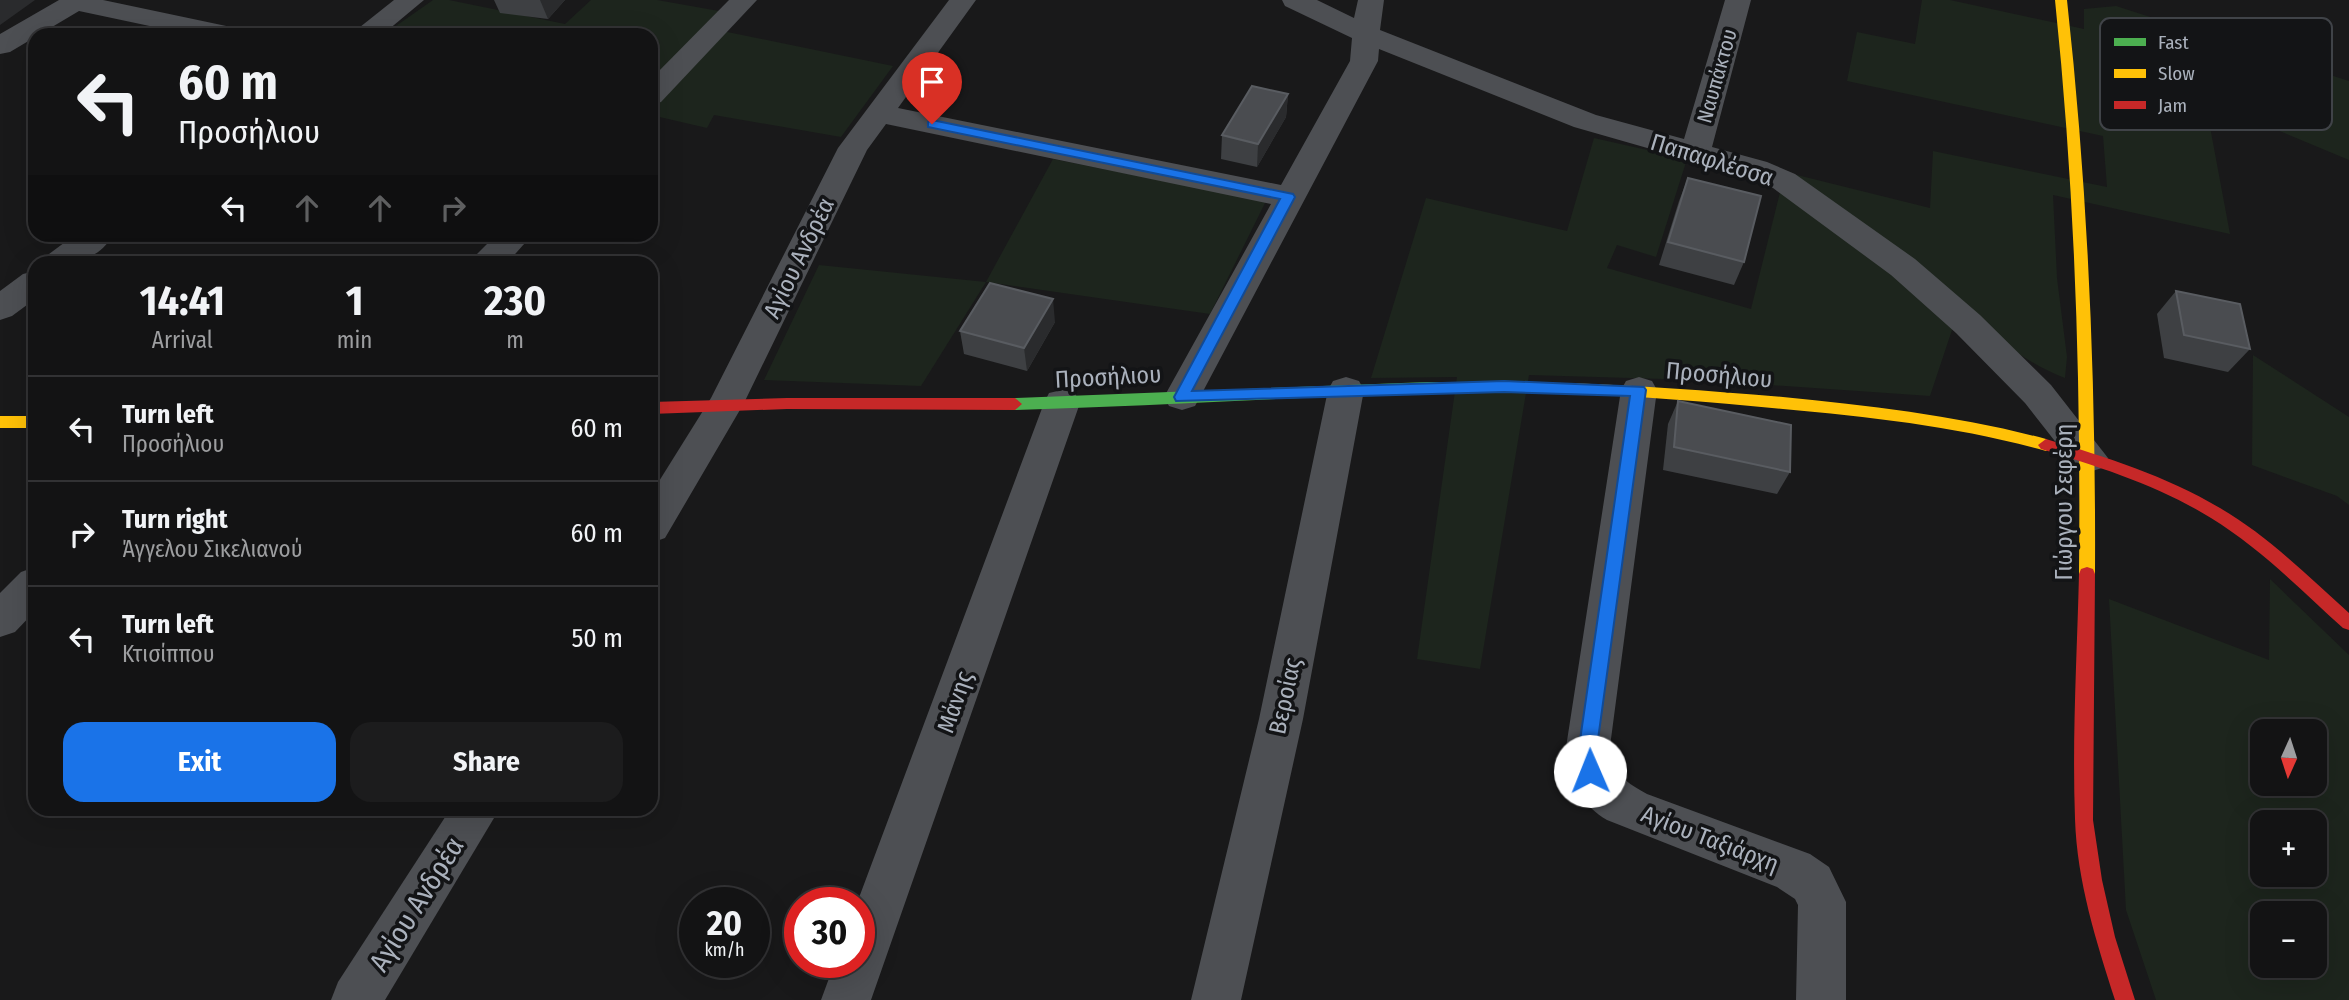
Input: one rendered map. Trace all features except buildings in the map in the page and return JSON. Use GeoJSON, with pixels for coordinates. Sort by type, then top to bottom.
{"type":"FeatureCollection","features":[{"type":"Feature","properties":{"kind":"street"},"geometry":{"type":"LineString","coordinates":[[373,28],[411,0]]}},
{"type":"Feature","properties":{"kind":"street"},"geometry":{"type":"LineString","coordinates":[[658,89],[744,0]]}},
{"type":"Feature","properties":{"kind":"street","name":"Αγίου Ανδρέα"},"geometry":{"type":"LineString","coordinates":[[658,515],[726,403],[853,148],[963,0]]}},
{"type":"Feature","properties":{"kind":"street","name":"Παπαφλέσσα"},"geometry":{"type":"LineString","coordinates":[[1295,0],[1368,35],[1585,121],[1756,169],[1784,181],[1903,267],[2017,371],[2089,457]]}},
{"type":"Feature","properties":{"kind":"street"},"geometry":{"type":"LineString","coordinates":[[1182,397],[1364,61],[1368,35],[1368,5],[1371,0]]}},
{"type":"Feature","properties":{"kind":"street","name":"Ναυπάκτου"},"geometry":{"type":"LineString","coordinates":[[1695,152],[1738,0]]}},
{"type":"Feature","properties":{"kind":"street","name":"Γιώργου Σεφέρη"},"geometry":{"type":"LineString","coordinates":[[2061,0],[2075,122],[2089,457],[2084,820],[2092,880],[2105,937],[2125,1000]]}},
{"type":"Feature","properties":{"kind":"street"},"geometry":{"type":"LineString","coordinates":[[30,28],[76,1],[200,28]]}},
{"type":"Feature","properties":{"kind":"street"},"geometry":{"type":"LineString","coordinates":[[0,46],[28,29]]}},
{"type":"Feature","properties":{"kind":"street"},"geometry":{"type":"LineString","coordinates":[[877,113],[1288,197]]}},
{"type":"Feature","properties":{"kind":"street"},"geometry":{"type":"LineString","coordinates":[[69,256],[87,242]]}},
{"type":"Feature","properties":{"kind":"street"},"geometry":{"type":"LineString","coordinates":[[495,256],[509,242]]}},
{"type":"Feature","properties":{"kind":"street"},"geometry":{"type":"LineString","coordinates":[[0,308],[28,287]]}},
{"type":"Feature","properties":{"kind":"street","name":"Προσήλιου"},"geometry":{"type":"LineString","coordinates":[[658,408],[726,403],[882,406],[1062,403],[1504,386],[1639,390],[1918,416],[2011,434],[2089,457],[2215,513],[2257,544],[2349,623]]}},
{"type":"Feature","properties":{"kind":"street","name":"Βεροίας"},"geometry":{"type":"LineString","coordinates":[[1216,1000],[1281,719],[1346,390]]}},
{"type":"Feature","properties":{"kind":"street","name":"Αγίου Ταξιάρχη"},"geometry":{"type":"LineString","coordinates":[[1639,390],[1587,754],[1590,771],[1599,786],[1612,799],[1633,810],[1793,870],[1812,883],[1822,902],[1821,1000]]}},
{"type":"Feature","properties":{"kind":"street","name":"Μάνης"},"geometry":{"type":"LineString","coordinates":[[846,1000],[1062,403]]}},
{"type":"Feature","properties":{"kind":"street"},"geometry":{"type":"LineString","coordinates":[[0,422],[28,422]]}},
{"type":"Feature","properties":{"kind":"street"},"geometry":{"type":"LineString","coordinates":[[0,620],[28,591]]}},
{"type":"Feature","properties":{"kind":"street","name":"Αγίου Ανδρέα"},"geometry":{"type":"LineString","coordinates":[[356,1000],[472,816]]}},
{"type":"Feature","properties":{"kind":"shaded area"},"geometry":{"type":"Polygon","coordinates":[[[433,0],[449,0],[565,24],[591,0],[657,0],[719,11],[703,27],[893,66],[841,137],[714,115],[707,128],[658,117],[658,28],[393,28],[433,0]]]}},
{"type":"Feature","properties":{"kind":"shaded area"},"geometry":{"type":"Polygon","coordinates":[[[1922,0],[1950,0],[2084,29],[2084,9],[2116,6],[2153,18],[2100,18],[2100,130],[2211,130],[2230,234],[2053,195],[2057,278],[2067,357],[2065,378],[2022,356],[1960,306],[1930,396],[1698,380],[1529,375],[1480,669],[1417,659],[1457,377],[1371,378],[1426,198],[1567,231],[1594,138],[1687,159],[1656,257],[1617,245],[1607,268],[1751,309],[1785,172],[1930,208],[1933,151],[2107,187],[2103,136],[1847,81],[1857,32],[1915,44],[1922,0]]]}},
{"type":"Feature","properties":{"kind":"shaded area"},"geometry":{"type":"Polygon","coordinates":[[[2332,76],[2349,81],[2349,160],[2277,130],[2332,130],[2332,76]]]}},
{"type":"Feature","properties":{"kind":"shaded area"},"geometry":{"type":"Polygon","coordinates":[[[1053,159],[1266,201],[1210,314],[986,282],[1053,159]]]}},
{"type":"Feature","properties":{"kind":"shaded area"},"geometry":{"type":"Polygon","coordinates":[[[819,265],[986,282],[921,386],[764,380],[819,265]]]}},
{"type":"Feature","properties":{"kind":"shaded area"},"geometry":{"type":"Polygon","coordinates":[[[2253,355],[2349,417],[2349,505],[2337,496],[2252,465],[2253,355]]]}},
{"type":"Feature","properties":{"kind":"shaded area"},"geometry":{"type":"Polygon","coordinates":[[[2270,579],[2349,655],[2349,1000],[2156,1000],[2126,910],[2109,599],[2269,660],[2270,579]]]}},
{"type":"Feature","properties":{"kind":"traffic: fast"},"geometry":{"type":"LineString","coordinates":[[1015,404],[1359,390],[1565,388]]}},
{"type":"Feature","properties":{"kind":"traffic: slow"},"geometry":{"type":"LineString","coordinates":[[2061,0],[2080,215],[2086,359],[2087,574]]}},
{"type":"Feature","properties":{"kind":"traffic: slow"},"geometry":{"type":"LineString","coordinates":[[1565,388],[1708,396],[1889,414],[1984,429],[2046,445]]}},
{"type":"Feature","properties":{"kind":"traffic: slow"},"geometry":{"type":"LineString","coordinates":[[0,422],[28,422]]}},
{"type":"Feature","properties":{"kind":"traffic: jam"},"geometry":{"type":"LineString","coordinates":[[658,408],[787,404],[1015,404]]}},
{"type":"Feature","properties":{"kind":"traffic: jam"},"geometry":{"type":"LineString","coordinates":[[2046,445],[2154,482],[2216,513],[2268,551],[2349,623]]}},
{"type":"Feature","properties":{"kind":"traffic: jam"},"geometry":{"type":"LineString","coordinates":[[2087,574],[2084,820],[2092,880],[2105,937],[2125,1000]]}},
{"type":"Feature","properties":{"kind":"route"},"geometry":{"type":"LineString","coordinates":[[932,124],[1288,197],[1182,397],[1504,386],[1639,390],[1587,754],[1590,771]]}}]}
